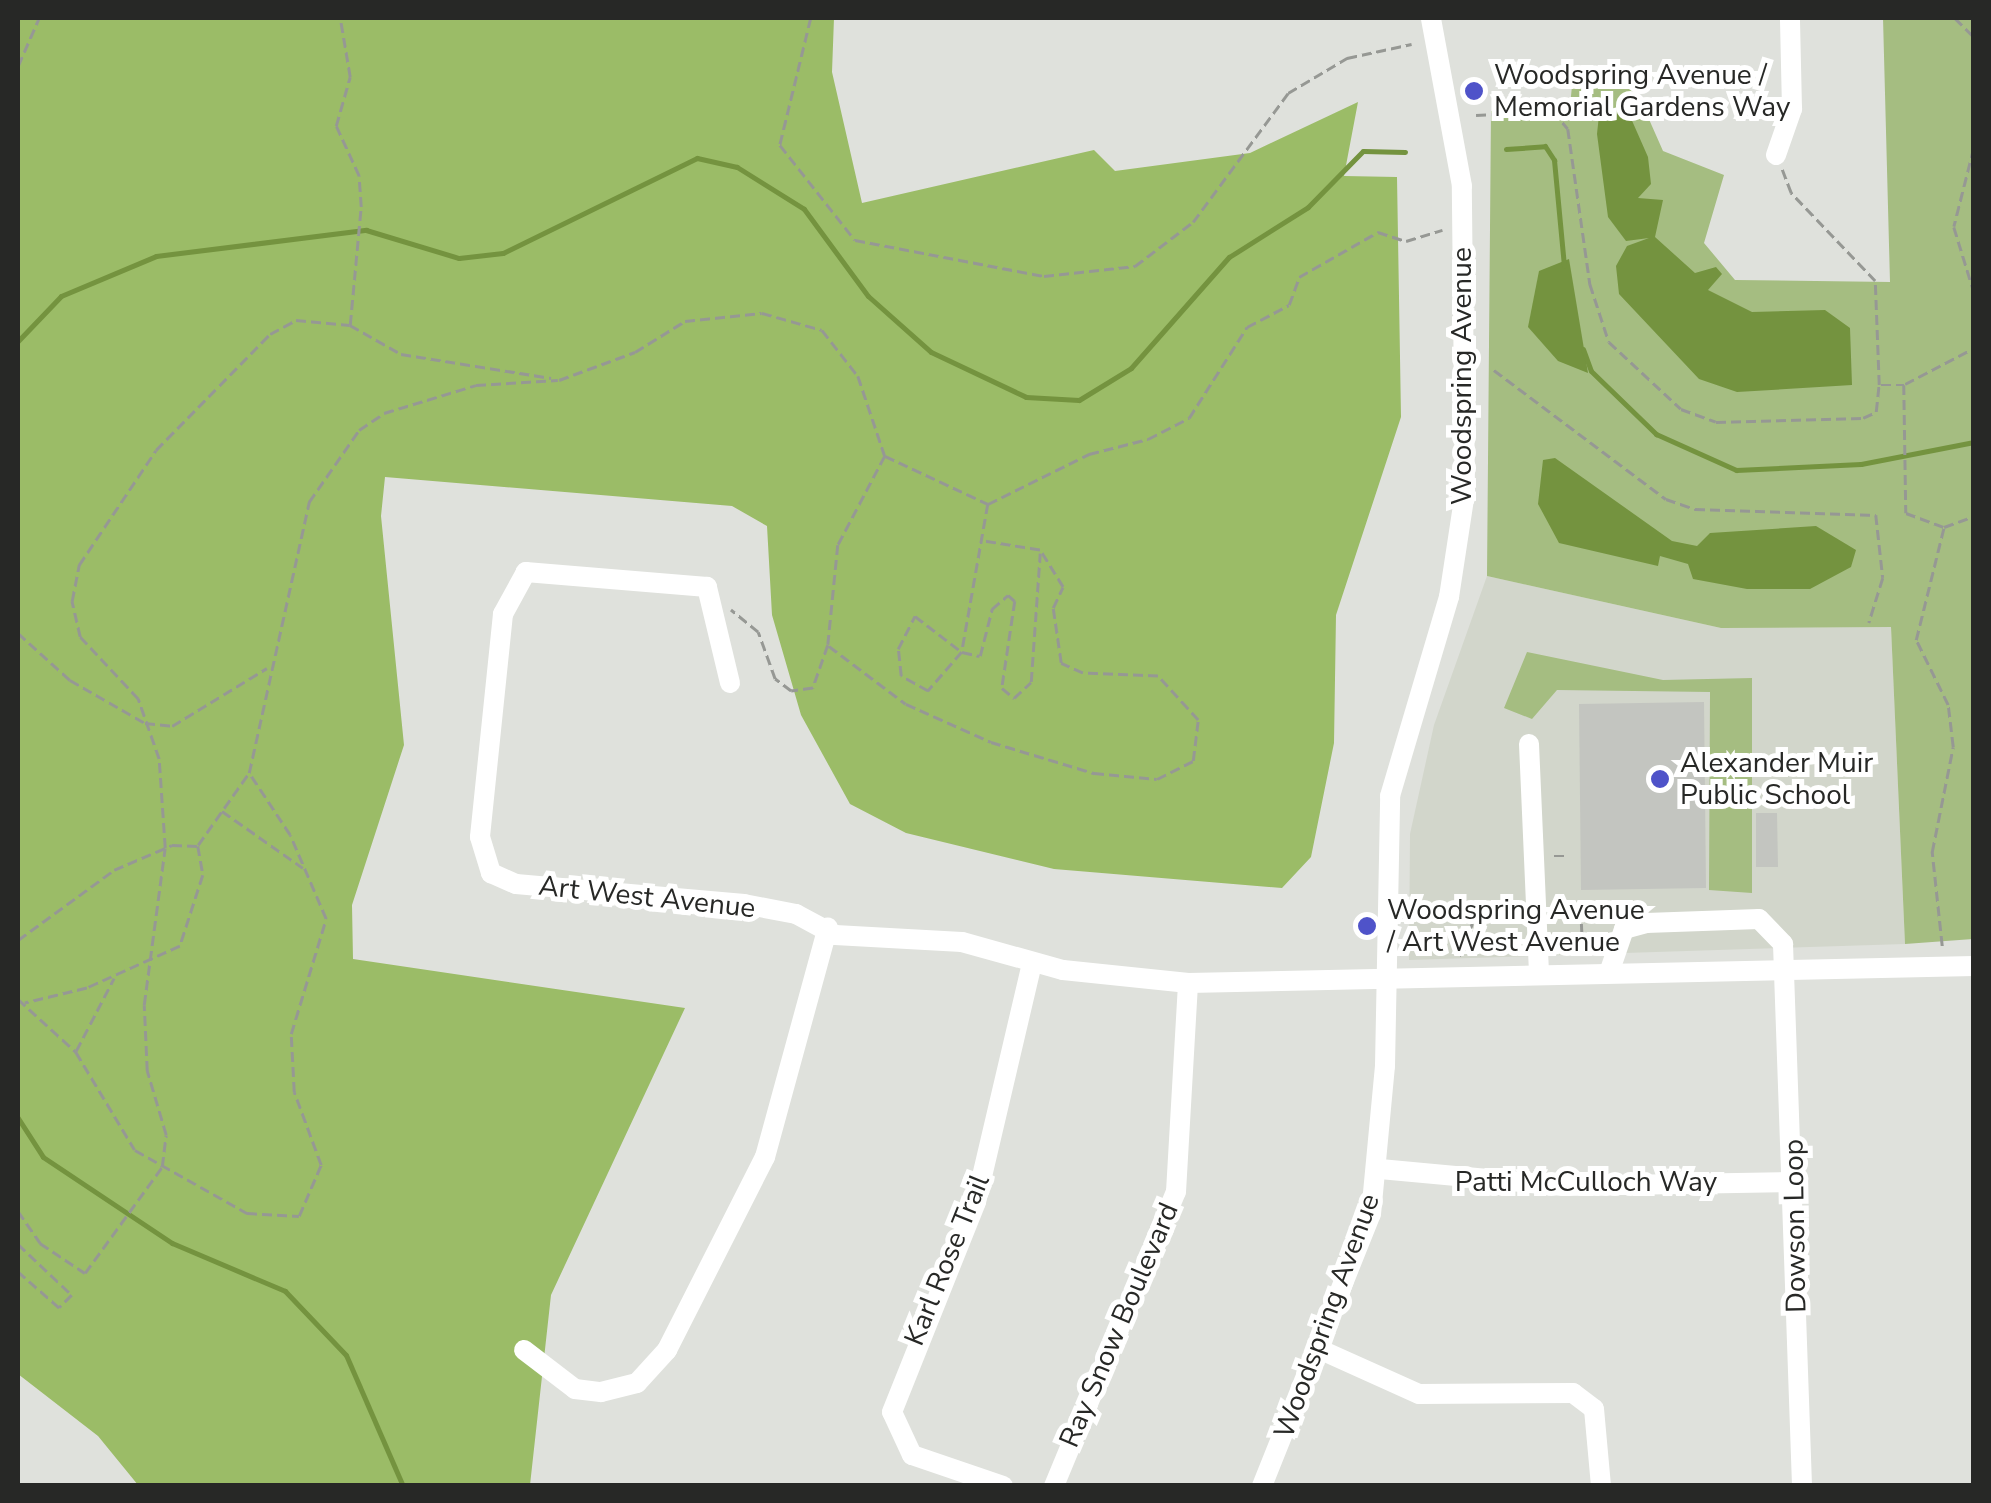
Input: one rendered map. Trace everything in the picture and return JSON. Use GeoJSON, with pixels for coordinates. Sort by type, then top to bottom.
{"type":"FeatureCollection","features":[{"type":"Feature","properties":{"kind":"street","name":"Woodspring Avenue"},"geometry":{"type":"LineString","coordinates":[[1262,1486],[1321,1350],[1380,1169],[1390,796],[1449,597],[1465,492],[1462,186],[1431,18]]}},
{"type":"Feature","properties":{"kind":"street"},"geometry":{"type":"LineString","coordinates":[[1776,155],[1792,110],[1790,18]]}},
{"type":"Feature","properties":{"kind":"street","name":"Art West Avenue"},"geometry":{"type":"LineString","coordinates":[[720,610],[707,588],[688,580],[526,572],[504,614],[480,837],[491,873],[516,884],[744,904],[828,927],[834,935],[962,942],[1032,964],[1188,983],[1386,973],[1974,966]]}},
{"type":"Feature","properties":{"kind":"street"},"geometry":{"type":"LineString","coordinates":[[720,610],[730,683]]}},
{"type":"Feature","properties":{"kind":"street"},"geometry":{"type":"LineString","coordinates":[[1529,744],[1538,971]]}},
{"type":"Feature","properties":{"kind":"street"},"geometry":{"type":"LineString","coordinates":[[1610,970],[1624,929],[1759,919],[1774,929],[1790,967]]}},
{"type":"Feature","properties":{"kind":"street"},"geometry":{"type":"LineString","coordinates":[[524,1350],[575,1389],[601,1392],[637,1383],[667,1350],[765,1157],[828,927]]}},
{"type":"Feature","properties":{"kind":"street","name":"Karl Rose Trail"},"geometry":{"type":"LineString","coordinates":[[1003,1486],[912,1456],[892,1412],[976,1202],[1032,964]]}},
{"type":"Feature","properties":{"kind":"street","name":"Dowson Loop"},"geometry":{"type":"LineString","coordinates":[[1790,967],[1802,1486]]}},
{"type":"Feature","properties":{"kind":"street","name":"Ray Snow Boulevard"},"geometry":{"type":"LineString","coordinates":[[1054,1486],[1176,1192],[1188,983]]}},
{"type":"Feature","properties":{"kind":"street","name":"Patti McCulloch Way"},"geometry":{"type":"LineString","coordinates":[[1380,1169],[1563,1186],[1794,1182]]}},
{"type":"Feature","properties":{"kind":"street"},"geometry":{"type":"LineString","coordinates":[[1321,1350],[1418,1394],[1573,1392],[1594,1409],[1601,1486]]}},
{"type":"Feature","properties":{"kind":"path"},"geometry":{"type":"LineString","coordinates":[[18,66],[39,18]]}},
{"type":"Feature","properties":{"kind":"path"},"geometry":{"type":"LineString","coordinates":[[340,18],[350,77],[336,126],[359,176],[361,207],[350,325]]}},
{"type":"Feature","properties":{"kind":"path"},"geometry":{"type":"LineString","coordinates":[[811,18],[780,145],[855,240],[1044,276],[1135,266],[1194,222],[1288,92],[1347,58],[1412,44]]}},
{"type":"Feature","properties":{"kind":"path"},"geometry":{"type":"LineString","coordinates":[[1955,18],[1974,37]]}},
{"type":"Feature","properties":{"kind":"path"},"geometry":{"type":"LineString","coordinates":[[1476,115],[1553,111],[1568,129],[1590,284],[1609,342],[1680,409],[1716,422],[1864,418],[1876,412],[1879,385],[1875,282],[1792,193],[1776,155]]}},
{"type":"Feature","properties":{"kind":"path"},"geometry":{"type":"LineString","coordinates":[[1974,148],[1954,227],[1974,292]]}},
{"type":"Feature","properties":{"kind":"path"},"geometry":{"type":"LineString","coordinates":[[24,1003],[115,977],[180,946],[203,875],[198,846],[248,773],[268,667],[309,502],[358,430],[476,385],[558,380],[635,352],[686,321],[762,313],[822,330],[858,376],[885,456],[988,504],[1189,418],[1247,327],[1289,305],[1299,276],[1348,244],[1378,232],[1406,240],[1444,229]]}},
{"type":"Feature","properties":{"kind":"path"},"geometry":{"type":"LineString","coordinates":[[18,1211],[40,1243],[85,1273],[162,1167],[166,1135],[147,1071],[150,962],[165,848],[159,759],[138,699],[80,637],[79,565],[156,450],[270,334],[296,320],[350,325],[401,354],[558,380]]}},
{"type":"Feature","properties":{"kind":"path"},"geometry":{"type":"LineString","coordinates":[[1879,385],[1904,384],[1974,348]]}},
{"type":"Feature","properties":{"kind":"path"},"geometry":{"type":"LineString","coordinates":[[1494,370],[1666,498],[1695,509],[1876,515],[1883,578],[1869,623]]}},
{"type":"Feature","properties":{"kind":"path"},"geometry":{"type":"LineString","coordinates":[[1904,384],[1906,513],[1944,526],[1974,516]]}},
{"type":"Feature","properties":{"kind":"path"},"geometry":{"type":"LineString","coordinates":[[720,610],[746,615],[775,679],[792,691],[813,688],[828,644],[838,545],[885,456]]}},
{"type":"Feature","properties":{"kind":"path"},"geometry":{"type":"LineString","coordinates":[[988,504],[962,652],[928,690],[901,676],[898,649],[916,616],[962,652],[980,656],[992,608],[1008,595],[1015,601],[1002,688],[1014,698],[1031,682],[1040,550]]}},
{"type":"Feature","properties":{"kind":"path"},"geometry":{"type":"LineString","coordinates":[[1942,949],[1932,852],[1953,748],[1948,704],[1916,640],[1944,526]]}},
{"type":"Feature","properties":{"kind":"path"},"geometry":{"type":"LineString","coordinates":[[828,644],[906,704],[991,742],[1142,778],[1192,761],[1198,720],[1158,676],[1082,673],[1061,663],[1052,608],[1063,586],[1040,550],[984,542]]}},
{"type":"Feature","properties":{"kind":"path"},"geometry":{"type":"LineString","coordinates":[[18,633],[70,680],[145,723],[172,726],[268,667]]}},
{"type":"Feature","properties":{"kind":"path"},"geometry":{"type":"LineString","coordinates":[[18,999],[76,1052],[135,1150],[247,1213],[299,1216],[320,1166],[294,1092],[291,1034],[326,919],[304,868],[248,773]]}},
{"type":"Feature","properties":{"kind":"path"},"geometry":{"type":"LineString","coordinates":[[222,811],[304,868]]}},
{"type":"Feature","properties":{"kind":"path"},"geometry":{"type":"LineString","coordinates":[[18,940],[114,870],[165,848],[198,846]]}},
{"type":"Feature","properties":{"kind":"path"},"geometry":{"type":"LineString","coordinates":[[1545,909],[1616,907]]}},
{"type":"Feature","properties":{"kind":"path"},"geometry":{"type":"LineString","coordinates":[[1581,908],[1583,954]]}},
{"type":"Feature","properties":{"kind":"path"},"geometry":{"type":"LineString","coordinates":[[1459,956],[1472,924]]}},
{"type":"Feature","properties":{"kind":"path"},"geometry":{"type":"LineString","coordinates":[[76,1052],[115,977]]}},
{"type":"Feature","properties":{"kind":"path"},"geometry":{"type":"LineString","coordinates":[[18,1244],[72,1295],[59,1308],[18,1272]]}},
{"type":"Feature","properties":{"kind":"shaded area"},"geometry":{"type":"Polygon","coordinates":[[[18,18],[834,18],[832,72],[862,203],[1094,150],[1115,171],[1250,153],[1358,102],[1344,176],[1397,177],[1401,417],[1336,615],[1334,743],[1311,857],[1282,888],[1054,869],[906,833],[850,804],[801,715],[772,615],[767,526],[732,506],[385,477],[381,516],[404,745],[352,905],[353,959],[685,1008],[551,1295],[530,1485],[138,1485],[98,1436],[18,1374],[18,18]]]}},
{"type":"Feature","properties":{"kind":"shaded area"},"geometry":{"type":"Polygon","coordinates":[[[1883,18],[1973,18],[1973,939],[1905,944],[1891,627],[1721,628],[1487,576],[1491,111],[1570,106],[1574,66],[1633,83],[1663,151],[1724,175],[1704,243],[1735,280],[1890,282],[1883,18]]]}},
{"type":"Feature","properties":{"kind":"shaded area"},"geometry":{"type":"Polygon","coordinates":[[[1626,107],[1648,157],[1651,184],[1638,198],[1663,200],[1655,237],[1695,273],[1716,267],[1722,274],[1708,290],[1752,312],[1825,310],[1850,328],[1852,385],[1737,392],[1699,379],[1619,294],[1616,266],[1627,246],[1649,238],[1626,241],[1608,217],[1597,134],[1599,115],[1626,107]]]}},
{"type":"Feature","properties":{"kind":"shaded area"},"geometry":{"type":"Polygon","coordinates":[[[1569,259],[1588,373],[1558,361],[1528,327],[1539,271],[1569,259]]]}},
{"type":"Feature","properties":{"kind":"shaded area"},"geometry":{"type":"Polygon","coordinates":[[[1555,458],[1672,541],[1697,546],[1710,533],[1816,526],[1856,550],[1851,567],[1810,589],[1747,589],[1693,579],[1688,564],[1660,556],[1658,566],[1559,543],[1538,504],[1543,460],[1555,458]]]}},
{"type":"Feature","properties":{"kind":"shaded area","name":"Alexander Muir Public School"},"geometry":{"type":"Polygon","coordinates":[[[1487,576],[1721,628],[1891,627],[1905,944],[1409,960],[1410,834],[1434,725],[1487,576]]]}},
{"type":"Feature","properties":{"kind":"shaded area"},"geometry":{"type":"Polygon","coordinates":[[[1527,652],[1663,680],[1752,678],[1752,893],[1709,890],[1710,692],[1557,690],[1532,719],[1504,708],[1527,652]]]}},
{"type":"Feature","properties":{"kind":"building"},"geometry":{"type":"Polygon","coordinates":[[[1704,702],[1706,888],[1581,890],[1579,704],[1704,702]]]}},
{"type":"Feature","properties":{"kind":"building"},"geometry":{"type":"Polygon","coordinates":[[[1756,813],[1777,813],[1778,867],[1756,867],[1756,813]]]}},
{"type":"Feature","properties":{"kind":"waterway"},"geometry":{"type":"LineString","coordinates":[[1506,149],[1545,146],[1554,160],[1564,266]]}},
{"type":"Feature","properties":{"kind":"waterway"},"geometry":{"type":"LineString","coordinates":[[18,341],[61,296],[156,256],[366,230],[459,258],[503,253],[697,158],[737,167],[804,209],[868,296],[931,352],[1026,397],[1079,400],[1131,368],[1229,257],[1308,207],[1363,151],[1405,152]]}},
{"type":"Feature","properties":{"kind":"waterway"},"geometry":{"type":"LineString","coordinates":[[1583,349],[1591,371],[1656,434],[1736,470],[1861,464],[1974,442]]}},
{"type":"Feature","properties":{"kind":"waterway"},"geometry":{"type":"LineString","coordinates":[[18,1118],[43,1157],[172,1243],[285,1291],[346,1355],[403,1486]]}},
{"type":"Feature","properties":{"kind":"place","name":"Woodspring Avenue / Memorial Gardens Way"},"geometry":{"type":"Point","coordinates":[1474,91]}},
{"type":"Feature","properties":{"kind":"place","name":"Alexander Muir Public School"},"geometry":{"type":"Point","coordinates":[1660,779]}},
{"type":"Feature","properties":{"kind":"place","name":"Woodspring Avenue / Art West Avenue"},"geometry":{"type":"Point","coordinates":[1367,926]}}]}
